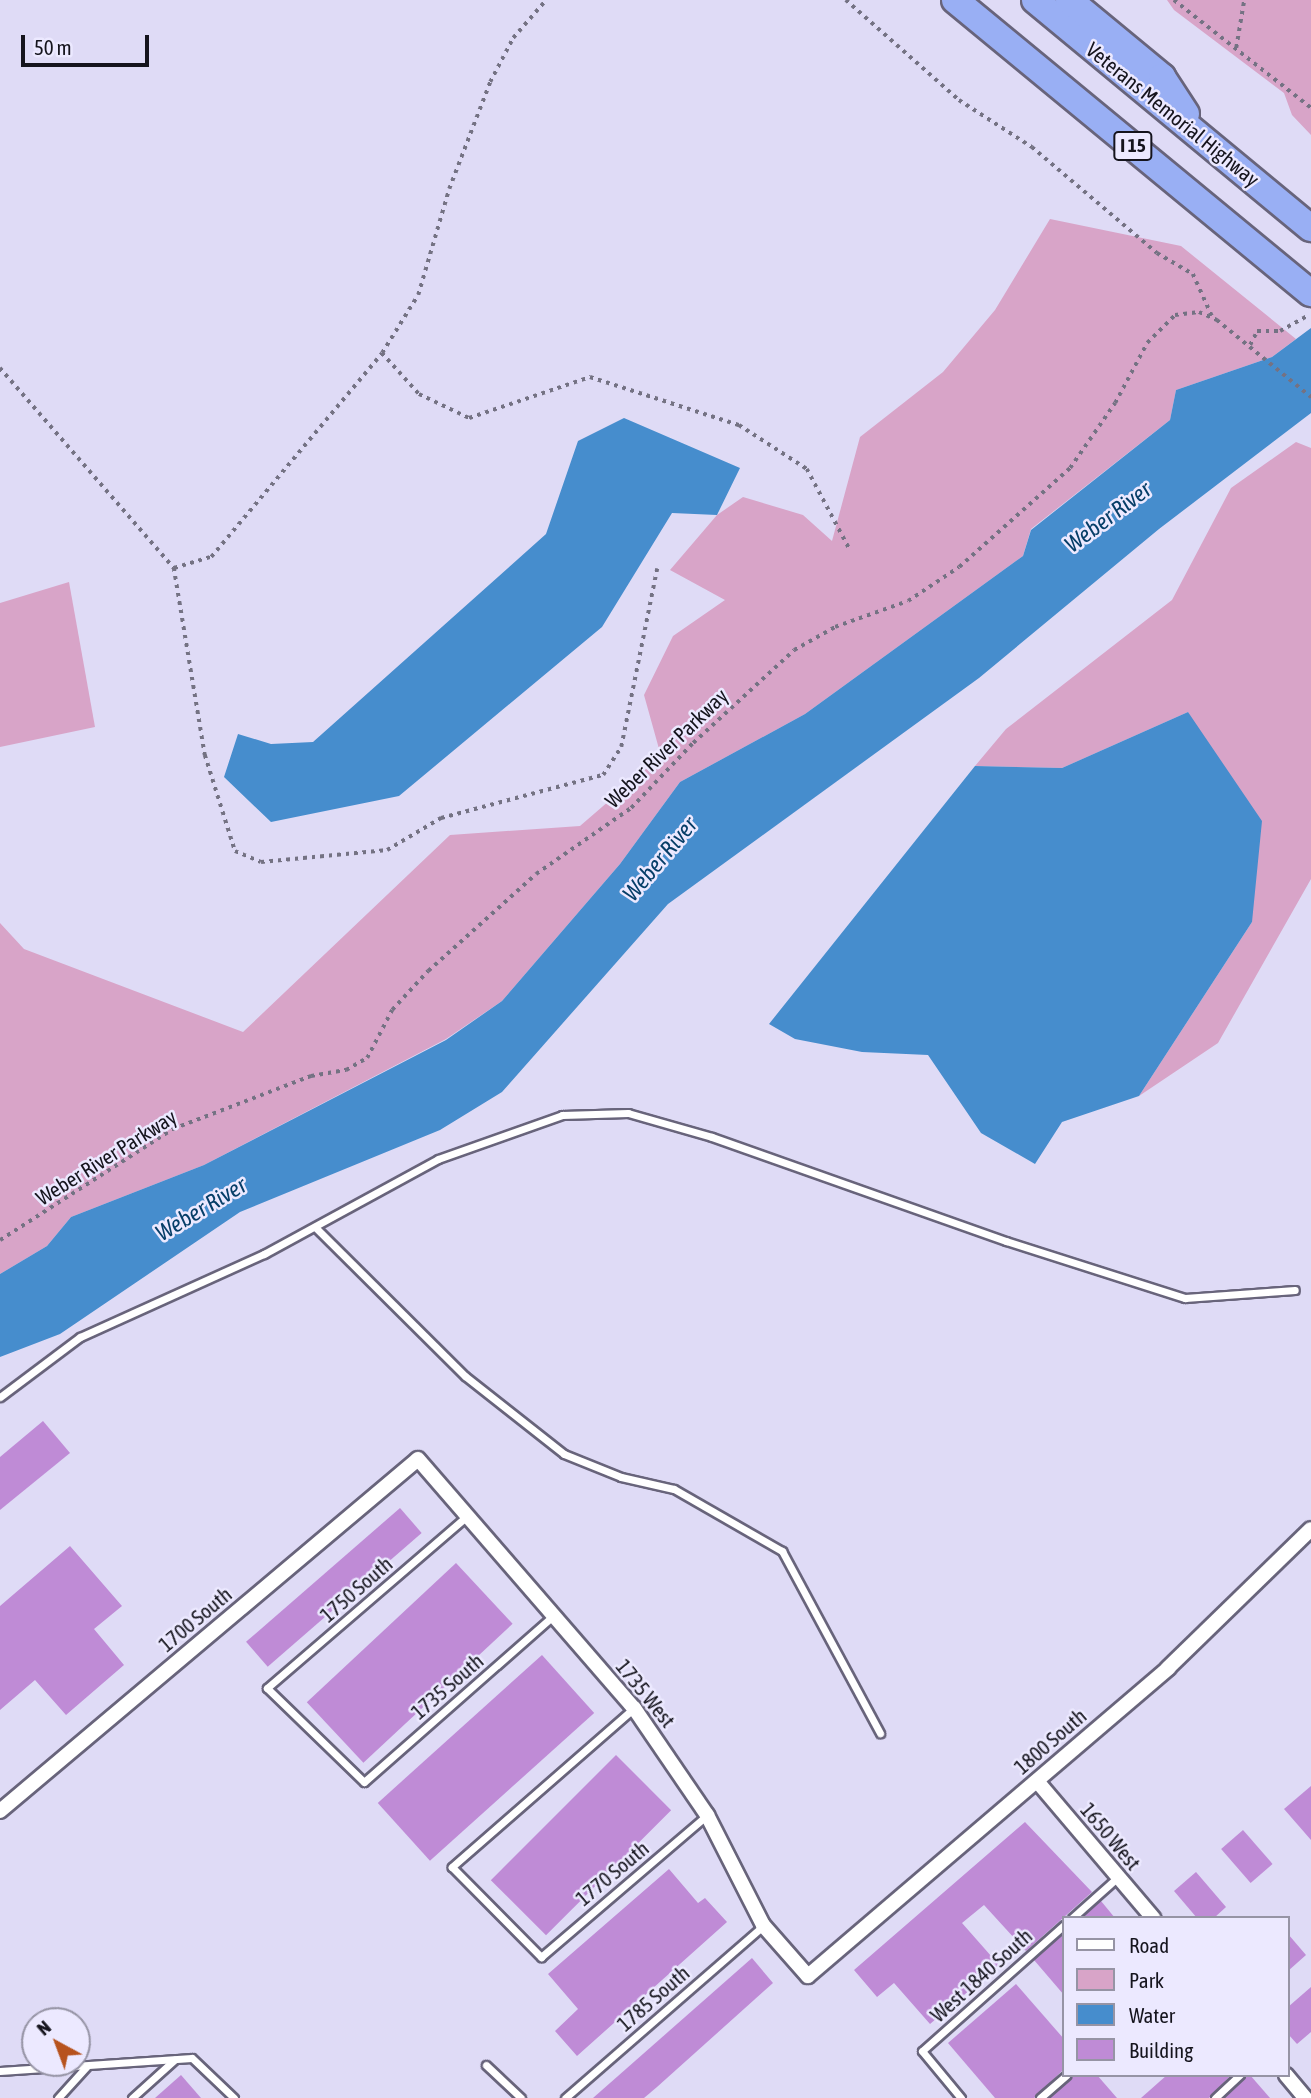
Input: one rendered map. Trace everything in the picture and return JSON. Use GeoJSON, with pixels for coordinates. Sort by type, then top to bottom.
{"type":"FeatureCollection","features":[{"type":"Feature","properties":{"kind":"highway","name":"I 15"},"geometry":{"type":"LineString","coordinates":[[955,0],[1311,293]]}},
{"type":"Feature","properties":{"kind":"highway","name":"Veterans Memorial Highway"},"geometry":{"type":"LineString","coordinates":[[1035,0],[1311,228]]}},
{"type":"Feature","properties":{"kind":"highway"},"geometry":{"type":"LineString","coordinates":[[1069,0],[1162,77],[1201,136]]}},
{"type":"Feature","properties":{"kind":"street","name":"1735 West"},"geometry":{"type":"LineString","coordinates":[[418,1459],[634,1708],[707,1815],[763,1925],[808,1976]]}},
{"type":"Feature","properties":{"kind":"street","name":"1700 South"},"geometry":{"type":"LineString","coordinates":[[0,1811],[418,1459]]}},
{"type":"Feature","properties":{"kind":"street","name":"1800 South"},"geometry":{"type":"LineString","coordinates":[[808,1976],[1168,1668],[1310,1530]]}},
{"type":"Feature","properties":{"kind":"street","name":"1650 West"},"geometry":{"type":"LineString","coordinates":[[1037,1781],[1151,1916]]}},
{"type":"Feature","properties":{"kind":"street"},"geometry":{"type":"LineString","coordinates":[[1288,2077],[1305,2098]]}},
{"type":"Feature","properties":{"kind":"lane"},"geometry":{"type":"LineString","coordinates":[[0,1397],[80,1337],[315,1227],[438,1159],[562,1115],[628,1113],[712,1137],[1006,1241],[1185,1298],[1295,1290]]}},
{"type":"Feature","properties":{"kind":"lane"},"geometry":{"type":"LineString","coordinates":[[315,1227],[465,1376],[564,1454],[621,1476],[674,1489],[782,1551],[880,1733]]}},
{"type":"Feature","properties":{"kind":"lane","name":"1750 South"},"geometry":{"type":"LineString","coordinates":[[364,1782],[267,1688],[467,1516]]}},
{"type":"Feature","properties":{"kind":"lane","name":"1735 South"},"geometry":{"type":"LineString","coordinates":[[364,1782],[554,1616]]}},
{"type":"Feature","properties":{"kind":"lane","name":"1770 South"},"geometry":{"type":"LineString","coordinates":[[634,1708],[452,1867],[541,1957],[707,1815]]}},
{"type":"Feature","properties":{"kind":"lane"},"geometry":{"type":"LineString","coordinates":[[1074,1916],[1118,1877]]}},
{"type":"Feature","properties":{"kind":"lane","name":"1785 South"},"geometry":{"type":"LineString","coordinates":[[565,2098],[763,1925]]}},
{"type":"Feature","properties":{"kind":"lane","name":"West 1840 South"},"geometry":{"type":"LineString","coordinates":[[961,2098],[922,2051],[1062,1927]]}},
{"type":"Feature","properties":{"kind":"lane"},"geometry":{"type":"LineString","coordinates":[[91,2066],[192,2059],[234,2098]]}},
{"type":"Feature","properties":{"kind":"lane"},"geometry":{"type":"LineString","coordinates":[[132,2098],[174,2060]]}},
{"type":"Feature","properties":{"kind":"lane"},"geometry":{"type":"LineString","coordinates":[[486,2065],[521,2098]]}},
{"type":"Feature","properties":{"kind":"lane"},"geometry":{"type":"LineString","coordinates":[[0,2071],[21,2070]]}},
{"type":"Feature","properties":{"kind":"lane"},"geometry":{"type":"LineString","coordinates":[[58,2098],[77,2077]]}},
{"type":"Feature","properties":{"kind":"lane"},"geometry":{"type":"LineString","coordinates":[[1040,2098],[1064,2077]]}},
{"type":"Feature","properties":{"kind":"lane"},"geometry":{"type":"LineString","coordinates":[[1215,2098],[1238,2077]]}},
{"type":"Feature","properties":{"kind":"path"},"geometry":{"type":"LineString","coordinates":[[174,568],[211,557],[382,353],[418,295],[449,190],[491,82],[513,38],[546,0]]}},
{"type":"Feature","properties":{"kind":"path"},"geometry":{"type":"LineString","coordinates":[[846,0],[959,100],[1032,147],[1157,254],[1193,274],[1213,318],[1311,397]]}},
{"type":"Feature","properties":{"kind":"path"},"geometry":{"type":"LineString","coordinates":[[1174,0],[1311,108]]}},
{"type":"Feature","properties":{"kind":"path"},"geometry":{"type":"LineString","coordinates":[[1236,48],[1244,0]]}},
{"type":"Feature","properties":{"kind":"path","name":"Weber River Parkway"},"geometry":{"type":"LineString","coordinates":[[0,1240],[173,1129],[311,1076],[346,1070],[367,1058],[392,1010],[428,971],[536,874],[631,808],[693,743],[793,650],[835,627],[908,601],[959,567],[1070,468],[1115,403],[1147,343],[1167,321],[1192,311],[1213,318]]}},
{"type":"Feature","properties":{"kind":"path"},"geometry":{"type":"LineString","coordinates":[[1252,347],[1257,331],[1280,331],[1311,314]]}},
{"type":"Feature","properties":{"kind":"path"},"geometry":{"type":"LineString","coordinates":[[382,353],[419,394],[470,418],[590,377],[739,425],[807,468],[849,548]]}},
{"type":"Feature","properties":{"kind":"path"},"geometry":{"type":"LineString","coordinates":[[0,368],[174,568],[205,755],[235,851],[261,862],[387,850],[441,818],[603,775],[621,747],[657,569]]}},
{"type":"Feature","properties":{"kind":"green space"},"geometry":{"type":"Polygon","coordinates":[[[1167,0],[1311,0],[1311,135],[1292,115],[1284,93],[1174,10],[1167,0]]]}},
{"type":"Feature","properties":{"kind":"green space"},"geometry":{"type":"Polygon","coordinates":[[[1050,219],[1181,246],[1296,339],[1272,357],[1176,390],[1170,420],[1031,529],[1023,556],[805,714],[680,782],[620,864],[502,1001],[446,1039],[204,1165],[71,1217],[47,1246],[0,1274],[0,923],[24,949],[243,1032],[450,835],[580,826],[661,756],[644,695],[673,636],[725,600],[670,570],[717,515],[743,497],[803,515],[832,541],[860,437],[943,372],[995,310],[1050,219]]]}},
{"type":"Feature","properties":{"kind":"green space"},"geometry":{"type":"Polygon","coordinates":[[[1296,442],[1311,448],[1311,879],[1218,1043],[1139,1096],[1252,922],[1188,712],[1062,768],[975,766],[1006,729],[1172,600],[1231,488],[1296,442]]]}},
{"type":"Feature","properties":{"kind":"green space"},"geometry":{"type":"Polygon","coordinates":[[[69,582],[95,727],[0,747],[0,603],[69,582]]]}},
{"type":"Feature","properties":{"kind":"water","name":"Weber River"},"geometry":{"type":"Polygon","coordinates":[[[1311,328],[1311,413],[1159,529],[979,678],[668,904],[502,1092],[440,1130],[240,1212],[60,1334],[0,1357],[0,1274],[47,1246],[71,1217],[204,1165],[446,1040],[502,1001],[620,864],[680,782],[805,714],[1023,556],[1031,530],[1170,420],[1176,390],[1272,357],[1311,328]]]}},
{"type":"Feature","properties":{"kind":"water"},"geometry":{"type":"Polygon","coordinates":[[[624,418],[740,468],[717,515],[672,513],[602,627],[399,796],[271,822],[224,777],[238,734],[271,744],[313,742],[546,534],[578,441],[624,418]]]}},
{"type":"Feature","properties":{"kind":"water"},"geometry":{"type":"Polygon","coordinates":[[[1188,712],[1262,821],[1252,922],[1139,1096],[1062,1122],[1035,1164],[981,1133],[928,1055],[862,1052],[795,1039],[769,1024],[975,766],[1062,768],[1188,712]]]}},
{"type":"Feature","properties":{"kind":"building"},"geometry":{"type":"Polygon","coordinates":[[[43,1421],[70,1453],[0,1510],[0,1457],[43,1421]]]}},
{"type":"Feature","properties":{"kind":"building"},"geometry":{"type":"Polygon","coordinates":[[[400,1508],[422,1533],[268,1667],[246,1642],[400,1508]]]}},
{"type":"Feature","properties":{"kind":"building"},"geometry":{"type":"Polygon","coordinates":[[[70,1546],[122,1606],[94,1629],[124,1665],[66,1715],[35,1680],[0,1710],[0,1606],[70,1546]]]}},
{"type":"Feature","properties":{"kind":"building"},"geometry":{"type":"Polygon","coordinates":[[[456,1563],[513,1624],[363,1763],[307,1702],[456,1563]]]}},
{"type":"Feature","properties":{"kind":"building"},"geometry":{"type":"Polygon","coordinates":[[[542,1655],[594,1713],[430,1861],[378,1803],[542,1655]]]}},
{"type":"Feature","properties":{"kind":"building"},"geometry":{"type":"Polygon","coordinates":[[[616,1755],[671,1810],[546,1935],[491,1880],[616,1755]]]}},
{"type":"Feature","properties":{"kind":"building"},"geometry":{"type":"Polygon","coordinates":[[[1311,1786],[1311,1840],[1284,1809],[1311,1786]]]}},
{"type":"Feature","properties":{"kind":"building"},"geometry":{"type":"Polygon","coordinates":[[[1025,1822],[1092,1892],[1062,1916],[1026,1951],[984,1905],[962,1923],[999,1965],[930,2024],[894,1983],[877,1997],[854,1970],[1025,1822]]]}},
{"type":"Feature","properties":{"kind":"building"},"geometry":{"type":"Polygon","coordinates":[[[1243,1830],[1273,1864],[1251,1883],[1221,1849],[1243,1830]]]}},
{"type":"Feature","properties":{"kind":"building"},"geometry":{"type":"Polygon","coordinates":[[[669,1869],[698,1903],[705,1898],[727,1922],[577,2056],[555,2031],[578,2009],[548,1974],[669,1869]]]}},
{"type":"Feature","properties":{"kind":"building"},"geometry":{"type":"Polygon","coordinates":[[[1196,1872],[1226,1907],[1216,1916],[1195,1916],[1174,1891],[1196,1872]]]}},
{"type":"Feature","properties":{"kind":"building"},"geometry":{"type":"Polygon","coordinates":[[[1101,1901],[1113,1916],[1083,1916],[1101,1901]]]}},
{"type":"Feature","properties":{"kind":"building"},"geometry":{"type":"Polygon","coordinates":[[[1062,1935],[1062,1993],[1034,1960],[1062,1935]]]}},
{"type":"Feature","properties":{"kind":"building"},"geometry":{"type":"Polygon","coordinates":[[[1290,1936],[1306,1955],[1290,1969],[1290,1936]]]}},
{"type":"Feature","properties":{"kind":"building"},"geometry":{"type":"Polygon","coordinates":[[[752,1958],[773,1983],[657,2087],[644,2098],[593,2098],[752,1958]]]}},
{"type":"Feature","properties":{"kind":"building"},"geometry":{"type":"Polygon","coordinates":[[[1016,1984],[1062,2037],[1062,2071],[1034,2098],[995,2098],[948,2043],[1016,1984]]]}},
{"type":"Feature","properties":{"kind":"building"},"geometry":{"type":"Polygon","coordinates":[[[1311,1987],[1311,2032],[1297,2044],[1290,2036],[1290,2005],[1311,1987]]]}},
{"type":"Feature","properties":{"kind":"building"},"geometry":{"type":"Polygon","coordinates":[[[181,2075],[201,2098],[155,2098],[181,2075]]]}},
{"type":"Feature","properties":{"kind":"building"},"geometry":{"type":"Polygon","coordinates":[[[1070,2077],[1099,2077],[1117,2098],[1049,2098],[1070,2077]]]}},
{"type":"Feature","properties":{"kind":"building"},"geometry":{"type":"Polygon","coordinates":[[[1165,2077],[1229,2077],[1209,2098],[1141,2098],[1165,2077]]]}},
{"type":"Feature","properties":{"kind":"building"},"geometry":{"type":"Polygon","coordinates":[[[1244,2077],[1252,2077],[1270,2098],[1224,2098],[1244,2077]]]}}]}
